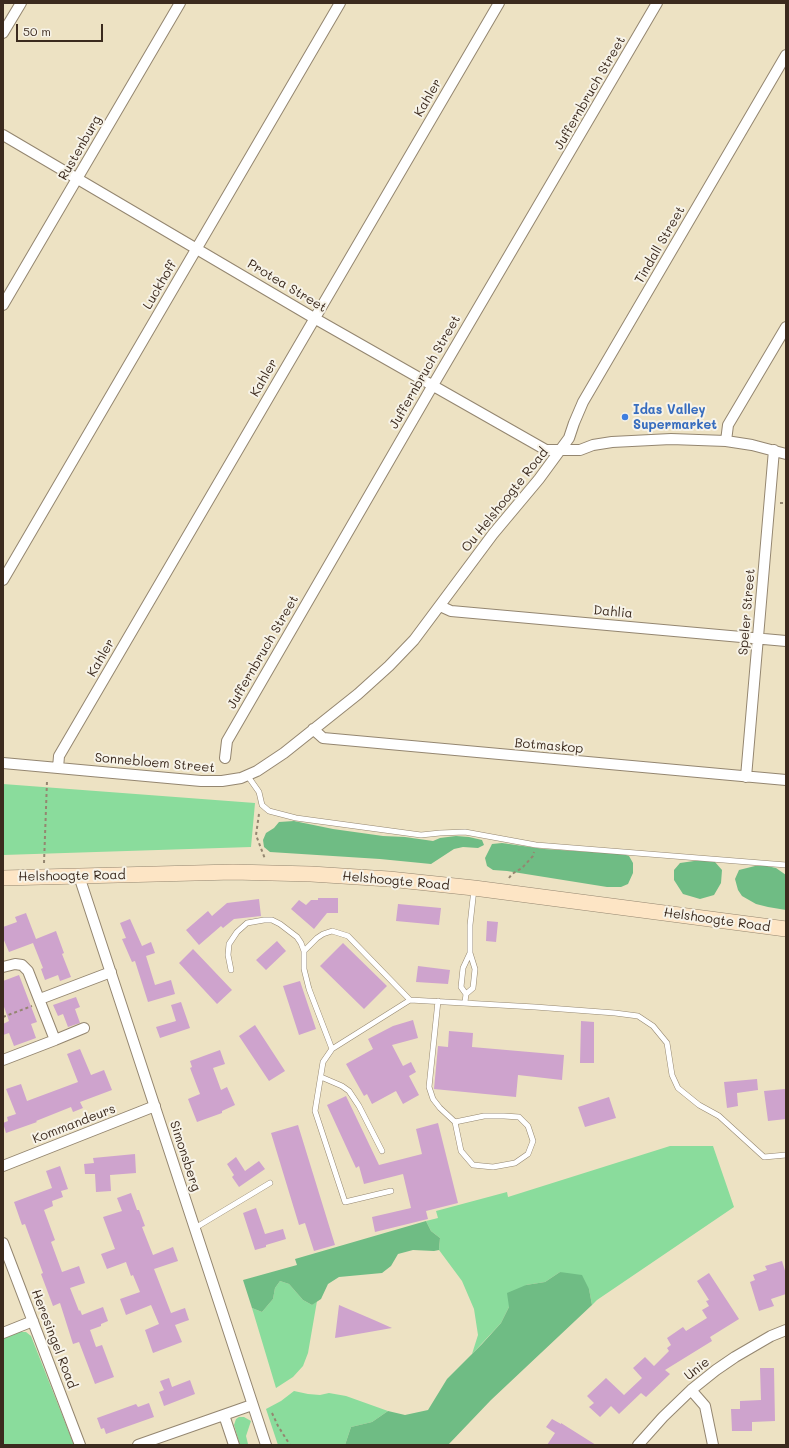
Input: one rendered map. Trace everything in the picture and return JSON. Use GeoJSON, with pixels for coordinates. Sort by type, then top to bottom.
{"type":"FeatureCollection","features":[{"type":"Feature","properties":{"kind":"main road","name":"Helshoogte Road"},"geometry":{"type":"LineString","coordinates":[[3,878],[233,872],[311,874],[389,879],[474,888],[786,929]]}},
{"type":"Feature","properties":{"kind":"street"},"geometry":{"type":"LineString","coordinates":[[3,33],[20,3]]}},
{"type":"Feature","properties":{"kind":"street","name":"Rustenburg"},"geometry":{"type":"LineString","coordinates":[[3,305],[180,3]]}},
{"type":"Feature","properties":{"kind":"street","name":"Luckhoff"},"geometry":{"type":"LineString","coordinates":[[3,580],[340,3]]}},
{"type":"Feature","properties":{"kind":"street","name":"Kahler"},"geometry":{"type":"LineString","coordinates":[[58,768],[63,749],[499,3]]}},
{"type":"Feature","properties":{"kind":"street","name":"Juffernbruch Street"},"geometry":{"type":"LineString","coordinates":[[225,758],[226,740],[657,3]]}},
{"type":"Feature","properties":{"kind":"street","name":"Tindall Street"},"geometry":{"type":"LineString","coordinates":[[561,450],[569,438],[583,402],[786,55]]}},
{"type":"Feature","properties":{"kind":"street","name":"Protea Street"},"geometry":{"type":"LineString","coordinates":[[3,135],[314,318],[546,450],[561,450]]}},
{"type":"Feature","properties":{"kind":"street"},"geometry":{"type":"LineString","coordinates":[[726,441],[728,425],[786,328]]}},
{"type":"Feature","properties":{"kind":"street","name":"Ou Helshoogte Road"},"geometry":{"type":"LineString","coordinates":[[313,729],[358,694],[389,666],[414,640],[493,534],[561,450],[580,450],[593,445],[612,442],[671,439],[726,441],[752,445],[786,454]]}},
{"type":"Feature","properties":{"kind":"street","name":"Speler Street"},"geometry":{"type":"LineString","coordinates":[[746,777],[774,450]]}},
{"type":"Feature","properties":{"kind":"street","name":"Dahlia"},"geometry":{"type":"LineString","coordinates":[[440,606],[451,611],[786,641]]}},
{"type":"Feature","properties":{"kind":"street","name":"Sonnebloem Street"},"geometry":{"type":"LineString","coordinates":[[3,764],[202,781],[222,781],[241,778],[257,771],[284,753],[313,729]]}},
{"type":"Feature","properties":{"kind":"street","name":"Botmaskop"},"geometry":{"type":"LineString","coordinates":[[313,729],[323,738],[786,780]]}},
{"type":"Feature","properties":{"kind":"street","name":"Simonsberg"},"geometry":{"type":"LineString","coordinates":[[79,876],[266,1445]]}},
{"type":"Feature","properties":{"kind":"street"},"geometry":{"type":"LineString","coordinates":[[3,967],[15,964],[22,966],[28,971],[55,1040]]}},
{"type":"Feature","properties":{"kind":"street"},"geometry":{"type":"LineString","coordinates":[[41,1001],[111,972]]}},
{"type":"Feature","properties":{"kind":"street"},"geometry":{"type":"LineString","coordinates":[[3,1060],[84,1028]]}},
{"type":"Feature","properties":{"kind":"street","name":"Kommandeurs"},"geometry":{"type":"LineString","coordinates":[[3,1166],[155,1106]]}},
{"type":"Feature","properties":{"kind":"street","name":"Heresingel Road"},"geometry":{"type":"LineString","coordinates":[[3,1243],[80,1445]]}},
{"type":"Feature","properties":{"kind":"street"},"geometry":{"type":"LineString","coordinates":[[3,1332],[33,1321]]}},
{"type":"Feature","properties":{"kind":"street","name":"Unie"},"geometry":{"type":"LineString","coordinates":[[638,1445],[663,1417],[691,1390],[716,1370],[771,1336],[786,1330]]}},
{"type":"Feature","properties":{"kind":"street"},"geometry":{"type":"LineString","coordinates":[[691,1390],[705,1406],[713,1445]]}},
{"type":"Feature","properties":{"kind":"street"},"geometry":{"type":"LineString","coordinates":[[138,1445],[252,1405]]}},
{"type":"Feature","properties":{"kind":"street"},"geometry":{"type":"LineString","coordinates":[[224,1415],[234,1445]]}},
{"type":"Feature","properties":{"kind":"lane"},"geometry":{"type":"LineString","coordinates":[[247,775],[259,792],[262,805],[269,811],[296,818],[420,835],[465,832],[536,846],[786,865]]}},
{"type":"Feature","properties":{"kind":"lane"},"geometry":{"type":"LineString","coordinates":[[465,1002],[466,994],[473,988],[475,969],[470,953],[470,925],[474,888]]}},
{"type":"Feature","properties":{"kind":"lane"},"geometry":{"type":"LineString","coordinates":[[230,970],[228,955],[229,944],[236,932],[248,923],[272,920],[297,937],[304,951],[304,969],[309,989],[332,1049]]}},
{"type":"Feature","properties":{"kind":"lane"},"geometry":{"type":"LineString","coordinates":[[304,951],[323,934],[332,931],[348,936],[410,1000]]}},
{"type":"Feature","properties":{"kind":"lane"},"geometry":{"type":"LineString","coordinates":[[466,994],[461,987],[463,968],[470,953]]}},
{"type":"Feature","properties":{"kind":"lane"},"geometry":{"type":"LineString","coordinates":[[391,1191],[345,1202],[315,1111],[323,1062],[332,1049],[410,1000],[465,1002],[616,1013],[638,1016],[653,1026],[667,1043],[672,1074],[678,1088],[699,1105],[719,1116],[764,1157],[786,1155]]}},
{"type":"Feature","properties":{"kind":"lane"},"geometry":{"type":"LineString","coordinates":[[438,1001],[429,1087],[433,1099],[455,1122],[461,1151],[473,1165],[493,1167],[515,1163],[528,1154],[533,1141],[528,1126],[519,1118],[484,1116],[455,1122]]}},
{"type":"Feature","properties":{"kind":"lane"},"geometry":{"type":"LineString","coordinates":[[321,1077],[342,1086],[349,1091],[359,1106],[382,1151]]}},
{"type":"Feature","properties":{"kind":"lane"},"geometry":{"type":"LineString","coordinates":[[195,1228],[270,1183]]}},
{"type":"Feature","properties":{"kind":"path"},"geometry":{"type":"LineString","coordinates":[[44,863],[47,781]]}},
{"type":"Feature","properties":{"kind":"path"},"geometry":{"type":"LineString","coordinates":[[262,805],[256,835],[265,859]]}},
{"type":"Feature","properties":{"kind":"path"},"geometry":{"type":"LineString","coordinates":[[509,878],[512,874],[522,868],[532,856],[536,846]]}},
{"type":"Feature","properties":{"kind":"path"},"geometry":{"type":"LineString","coordinates":[[3,1017],[41,1001]]}},
{"type":"Feature","properties":{"kind":"path"},"geometry":{"type":"LineString","coordinates":[[272,1413],[290,1445]]}},
{"type":"Feature","properties":{"kind":"green space"},"geometry":{"type":"Polygon","coordinates":[[[3,784],[255,803],[251,847],[3,855],[3,784]]]}},
{"type":"Feature","properties":{"kind":"green space"},"geometry":{"type":"Polygon","coordinates":[[[294,821],[333,829],[433,841],[440,838],[456,836],[469,837],[482,840],[484,845],[478,848],[463,847],[454,849],[431,864],[270,852],[264,847],[263,840],[266,833],[274,828],[279,822],[294,821]]]}},
{"type":"Feature","properties":{"kind":"green space"},"geometry":{"type":"Polygon","coordinates":[[[502,843],[544,849],[623,854],[629,856],[633,863],[633,873],[628,884],[621,887],[607,887],[493,870],[487,866],[485,858],[492,844],[502,843]]]}},
{"type":"Feature","properties":{"kind":"green space"},"geometry":{"type":"Polygon","coordinates":[[[701,860],[715,862],[722,870],[721,883],[714,895],[700,899],[683,894],[674,880],[674,870],[680,863],[701,860]]]}},
{"type":"Feature","properties":{"kind":"green space"},"geometry":{"type":"Polygon","coordinates":[[[755,866],[776,868],[786,875],[786,910],[756,904],[742,896],[738,890],[735,879],[739,870],[755,866]]]}},
{"type":"Feature","properties":{"kind":"green space"},"geometry":{"type":"Polygon","coordinates":[[[670,1146],[713,1146],[734,1207],[597,1300],[592,1305],[589,1289],[560,1272],[545,1282],[526,1285],[509,1307],[501,1323],[472,1354],[478,1335],[474,1309],[462,1281],[439,1250],[440,1238],[431,1231],[426,1221],[438,1218],[436,1211],[507,1192],[508,1197],[670,1146]]]}},
{"type":"Feature","properties":{"kind":"green space"},"geometry":{"type":"Polygon","coordinates":[[[426,1221],[431,1231],[440,1238],[439,1250],[413,1250],[398,1254],[391,1266],[382,1273],[339,1277],[328,1284],[321,1299],[312,1305],[303,1300],[289,1284],[280,1281],[275,1288],[273,1299],[262,1312],[252,1308],[243,1280],[297,1265],[295,1259],[426,1221]]]}},
{"type":"Feature","properties":{"kind":"green space"},"geometry":{"type":"Polygon","coordinates":[[[560,1272],[582,1275],[589,1289],[592,1305],[491,1400],[448,1445],[345,1445],[351,1427],[372,1422],[388,1411],[405,1415],[428,1410],[447,1379],[501,1323],[509,1307],[507,1293],[526,1285],[545,1282],[560,1272]]]}},
{"type":"Feature","properties":{"kind":"green space"},"geometry":{"type":"Polygon","coordinates":[[[280,1281],[289,1284],[303,1300],[312,1305],[317,1301],[308,1353],[303,1366],[293,1377],[276,1388],[252,1308],[262,1312],[273,1299],[275,1288],[280,1281]]]}},
{"type":"Feature","properties":{"kind":"green space"},"geometry":{"type":"Polygon","coordinates":[[[19,1332],[26,1332],[31,1336],[74,1445],[3,1445],[3,1338],[19,1332]]]}},
{"type":"Feature","properties":{"kind":"green space"},"geometry":{"type":"Polygon","coordinates":[[[294,1391],[308,1394],[320,1395],[329,1393],[346,1396],[388,1411],[372,1422],[351,1427],[345,1445],[278,1445],[266,1409],[281,1401],[294,1391]]]}},
{"type":"Feature","properties":{"kind":"green space"},"geometry":{"type":"Polygon","coordinates":[[[239,1417],[244,1417],[251,1421],[246,1436],[248,1444],[251,1445],[240,1445],[234,1425],[236,1419],[239,1417]]]}},
{"type":"Feature","properties":{"kind":"building"},"geometry":{"type":"Polygon","coordinates":[[[318,898],[338,898],[338,913],[327,913],[314,929],[291,909],[299,900],[306,905],[311,900],[318,900],[318,898]]]}},
{"type":"Feature","properties":{"kind":"building"},"geometry":{"type":"Polygon","coordinates":[[[259,899],[261,916],[234,919],[223,928],[221,926],[199,945],[186,930],[208,911],[212,916],[227,903],[259,899]]]}},
{"type":"Feature","properties":{"kind":"building"},"geometry":{"type":"Polygon","coordinates":[[[398,904],[441,908],[439,925],[396,921],[398,904]]]}},
{"type":"Feature","properties":{"kind":"building"},"geometry":{"type":"Polygon","coordinates":[[[26,913],[36,939],[56,931],[64,953],[62,954],[71,977],[60,981],[58,975],[45,980],[41,969],[43,968],[33,943],[9,952],[3,938],[3,927],[17,922],[15,917],[26,913]]]}},
{"type":"Feature","properties":{"kind":"building"},"geometry":{"type":"Polygon","coordinates":[[[130,919],[142,946],[151,942],[155,953],[146,956],[155,985],[171,980],[175,994],[148,1002],[135,961],[132,962],[122,939],[126,938],[120,923],[130,919]]]}},
{"type":"Feature","properties":{"kind":"building"},"geometry":{"type":"Polygon","coordinates":[[[487,921],[498,922],[496,942],[486,941],[487,921]]]}},
{"type":"Feature","properties":{"kind":"building"},"geometry":{"type":"Polygon","coordinates":[[[277,941],[286,951],[266,970],[256,960],[277,941]]]}},
{"type":"Feature","properties":{"kind":"building"},"geometry":{"type":"Polygon","coordinates":[[[343,943],[387,986],[364,1009],[320,966],[343,943]]]}},
{"type":"Feature","properties":{"kind":"building"},"geometry":{"type":"Polygon","coordinates":[[[193,949],[232,990],[217,1004],[179,963],[193,949]]]}},
{"type":"Feature","properties":{"kind":"building"},"geometry":{"type":"Polygon","coordinates":[[[418,966],[450,970],[448,984],[416,982],[418,966]]]}},
{"type":"Feature","properties":{"kind":"building"},"geometry":{"type":"Polygon","coordinates":[[[19,975],[37,1022],[31,1024],[36,1038],[14,1046],[9,1033],[3,1035],[3,1024],[9,1021],[3,1004],[3,981],[19,975]]]}},
{"type":"Feature","properties":{"kind":"building"},"geometry":{"type":"Polygon","coordinates":[[[300,981],[316,1029],[299,1035],[283,986],[300,981]]]}},
{"type":"Feature","properties":{"kind":"building"},"geometry":{"type":"Polygon","coordinates":[[[76,997],[80,1007],[75,1009],[80,1023],[68,1027],[63,1014],[58,1016],[53,1005],[76,997]]]}},
{"type":"Feature","properties":{"kind":"building"},"geometry":{"type":"Polygon","coordinates":[[[181,1002],[190,1028],[160,1038],[156,1027],[176,1021],[171,1005],[181,1002]]]}},
{"type":"Feature","properties":{"kind":"building"},"geometry":{"type":"Polygon","coordinates":[[[413,1020],[418,1038],[392,1045],[403,1066],[411,1062],[416,1072],[409,1076],[419,1095],[403,1104],[396,1091],[372,1104],[367,1094],[364,1096],[346,1064],[373,1049],[368,1039],[393,1026],[413,1020]]]}},
{"type":"Feature","properties":{"kind":"building"},"geometry":{"type":"Polygon","coordinates":[[[581,1021],[594,1022],[594,1063],[580,1063],[581,1021]]]}},
{"type":"Feature","properties":{"kind":"building"},"geometry":{"type":"Polygon","coordinates":[[[255,1025],[285,1071],[269,1081],[239,1036],[255,1025]]]}},
{"type":"Feature","properties":{"kind":"building"},"geometry":{"type":"Polygon","coordinates":[[[449,1031],[473,1033],[472,1047],[564,1055],[562,1080],[518,1075],[516,1097],[434,1089],[438,1046],[448,1047],[449,1031]]]}},
{"type":"Feature","properties":{"kind":"building"},"geometry":{"type":"Polygon","coordinates":[[[80,1049],[91,1075],[104,1070],[112,1090],[80,1102],[83,1108],[73,1112],[71,1107],[36,1121],[37,1122],[6,1133],[3,1123],[8,1121],[7,1117],[16,1114],[6,1089],[21,1084],[27,1101],[78,1082],[67,1054],[80,1049]]]}},
{"type":"Feature","properties":{"kind":"building"},"geometry":{"type":"Polygon","coordinates":[[[220,1050],[225,1064],[213,1068],[221,1090],[227,1087],[235,1105],[222,1111],[222,1113],[197,1122],[188,1099],[200,1094],[190,1068],[192,1067],[190,1061],[220,1050]]]}},
{"type":"Feature","properties":{"kind":"building"},"geometry":{"type":"Polygon","coordinates":[[[757,1079],[758,1090],[737,1093],[738,1106],[727,1108],[724,1082],[757,1079]]]}},
{"type":"Feature","properties":{"kind":"building"},"geometry":{"type":"Polygon","coordinates":[[[785,1089],[786,1119],[768,1121],[764,1091],[785,1089]]]}},
{"type":"Feature","properties":{"kind":"building"},"geometry":{"type":"Polygon","coordinates":[[[346,1096],[379,1165],[422,1154],[416,1129],[438,1123],[458,1203],[426,1211],[428,1219],[375,1232],[372,1217],[411,1208],[403,1174],[364,1184],[359,1166],[356,1168],[327,1105],[346,1096]]]}},
{"type":"Feature","properties":{"kind":"building"},"geometry":{"type":"Polygon","coordinates":[[[609,1097],[616,1118],[585,1127],[578,1107],[609,1097]]]}},
{"type":"Feature","properties":{"kind":"building"},"geometry":{"type":"Polygon","coordinates":[[[298,1125],[335,1245],[314,1251],[305,1223],[299,1225],[271,1133],[298,1125]]]}},
{"type":"Feature","properties":{"kind":"building"},"geometry":{"type":"Polygon","coordinates":[[[135,1154],[136,1173],[110,1175],[111,1191],[96,1192],[95,1174],[85,1174],[84,1164],[94,1163],[93,1158],[135,1154]]]}},
{"type":"Feature","properties":{"kind":"building"},"geometry":{"type":"Polygon","coordinates":[[[236,1157],[245,1171],[259,1161],[265,1169],[239,1187],[232,1177],[234,1175],[227,1164],[236,1157]]]}},
{"type":"Feature","properties":{"kind":"building"},"geometry":{"type":"Polygon","coordinates":[[[60,1166],[68,1189],[61,1191],[63,1197],[52,1201],[53,1206],[44,1210],[55,1240],[51,1242],[62,1272],[79,1266],[85,1283],[70,1288],[79,1311],[80,1310],[82,1315],[103,1307],[108,1321],[101,1324],[101,1326],[90,1330],[96,1347],[102,1345],[114,1377],[95,1384],[79,1342],[73,1344],[60,1303],[53,1306],[41,1274],[43,1273],[25,1224],[22,1225],[14,1202],[52,1188],[46,1171],[60,1166]]]}},
{"type":"Feature","properties":{"kind":"building"},"geometry":{"type":"Polygon","coordinates":[[[131,1193],[145,1226],[142,1227],[153,1255],[173,1247],[178,1261],[154,1269],[171,1313],[185,1308],[189,1320],[175,1325],[182,1342],[153,1353],[145,1330],[159,1324],[151,1305],[126,1315],[120,1299],[140,1292],[133,1275],[131,1276],[126,1262],[107,1269],[101,1254],[115,1249],[103,1217],[122,1211],[117,1198],[131,1193]]]}},
{"type":"Feature","properties":{"kind":"building"},"geometry":{"type":"Polygon","coordinates":[[[256,1208],[265,1234],[283,1229],[286,1239],[255,1250],[243,1213],[256,1208]]]}},
{"type":"Feature","properties":{"kind":"building"},"geometry":{"type":"Polygon","coordinates":[[[782,1261],[786,1274],[786,1294],[771,1299],[774,1306],[759,1311],[750,1282],[755,1280],[753,1275],[767,1270],[765,1266],[782,1261]]]}},
{"type":"Feature","properties":{"kind":"building"},"geometry":{"type":"Polygon","coordinates":[[[709,1273],[739,1319],[710,1337],[712,1341],[665,1370],[670,1374],[646,1397],[641,1393],[619,1414],[611,1406],[600,1417],[589,1407],[594,1403],[587,1396],[606,1378],[624,1395],[642,1378],[633,1368],[645,1357],[654,1366],[669,1351],[667,1348],[671,1345],[667,1338],[683,1327],[686,1331],[707,1318],[702,1310],[709,1306],[706,1301],[709,1300],[697,1281],[709,1273]]]}},
{"type":"Feature","properties":{"kind":"building"},"geometry":{"type":"Polygon","coordinates":[[[339,1305],[374,1320],[392,1328],[335,1338],[339,1305]]]}},
{"type":"Feature","properties":{"kind":"building"},"geometry":{"type":"Polygon","coordinates":[[[760,1368],[774,1368],[775,1421],[752,1422],[752,1431],[732,1431],[731,1409],[740,1409],[740,1401],[761,1400],[760,1368]]]}},
{"type":"Feature","properties":{"kind":"building"},"geometry":{"type":"Polygon","coordinates":[[[169,1378],[172,1387],[190,1380],[195,1394],[164,1406],[159,1392],[164,1390],[160,1381],[169,1378]]]}},
{"type":"Feature","properties":{"kind":"building"},"geometry":{"type":"Polygon","coordinates":[[[149,1403],[154,1417],[106,1434],[104,1428],[101,1429],[97,1418],[136,1404],[138,1407],[149,1403]]]}},
{"type":"Feature","properties":{"kind":"building"},"geometry":{"type":"Polygon","coordinates":[[[552,1419],[596,1445],[547,1445],[555,1433],[546,1427],[552,1419]]]}},
{"type":"Feature","properties":{"kind":"place","name":"Idas Valley Supermarket"},"geometry":{"type":"Point","coordinates":[625,417]}}]}
